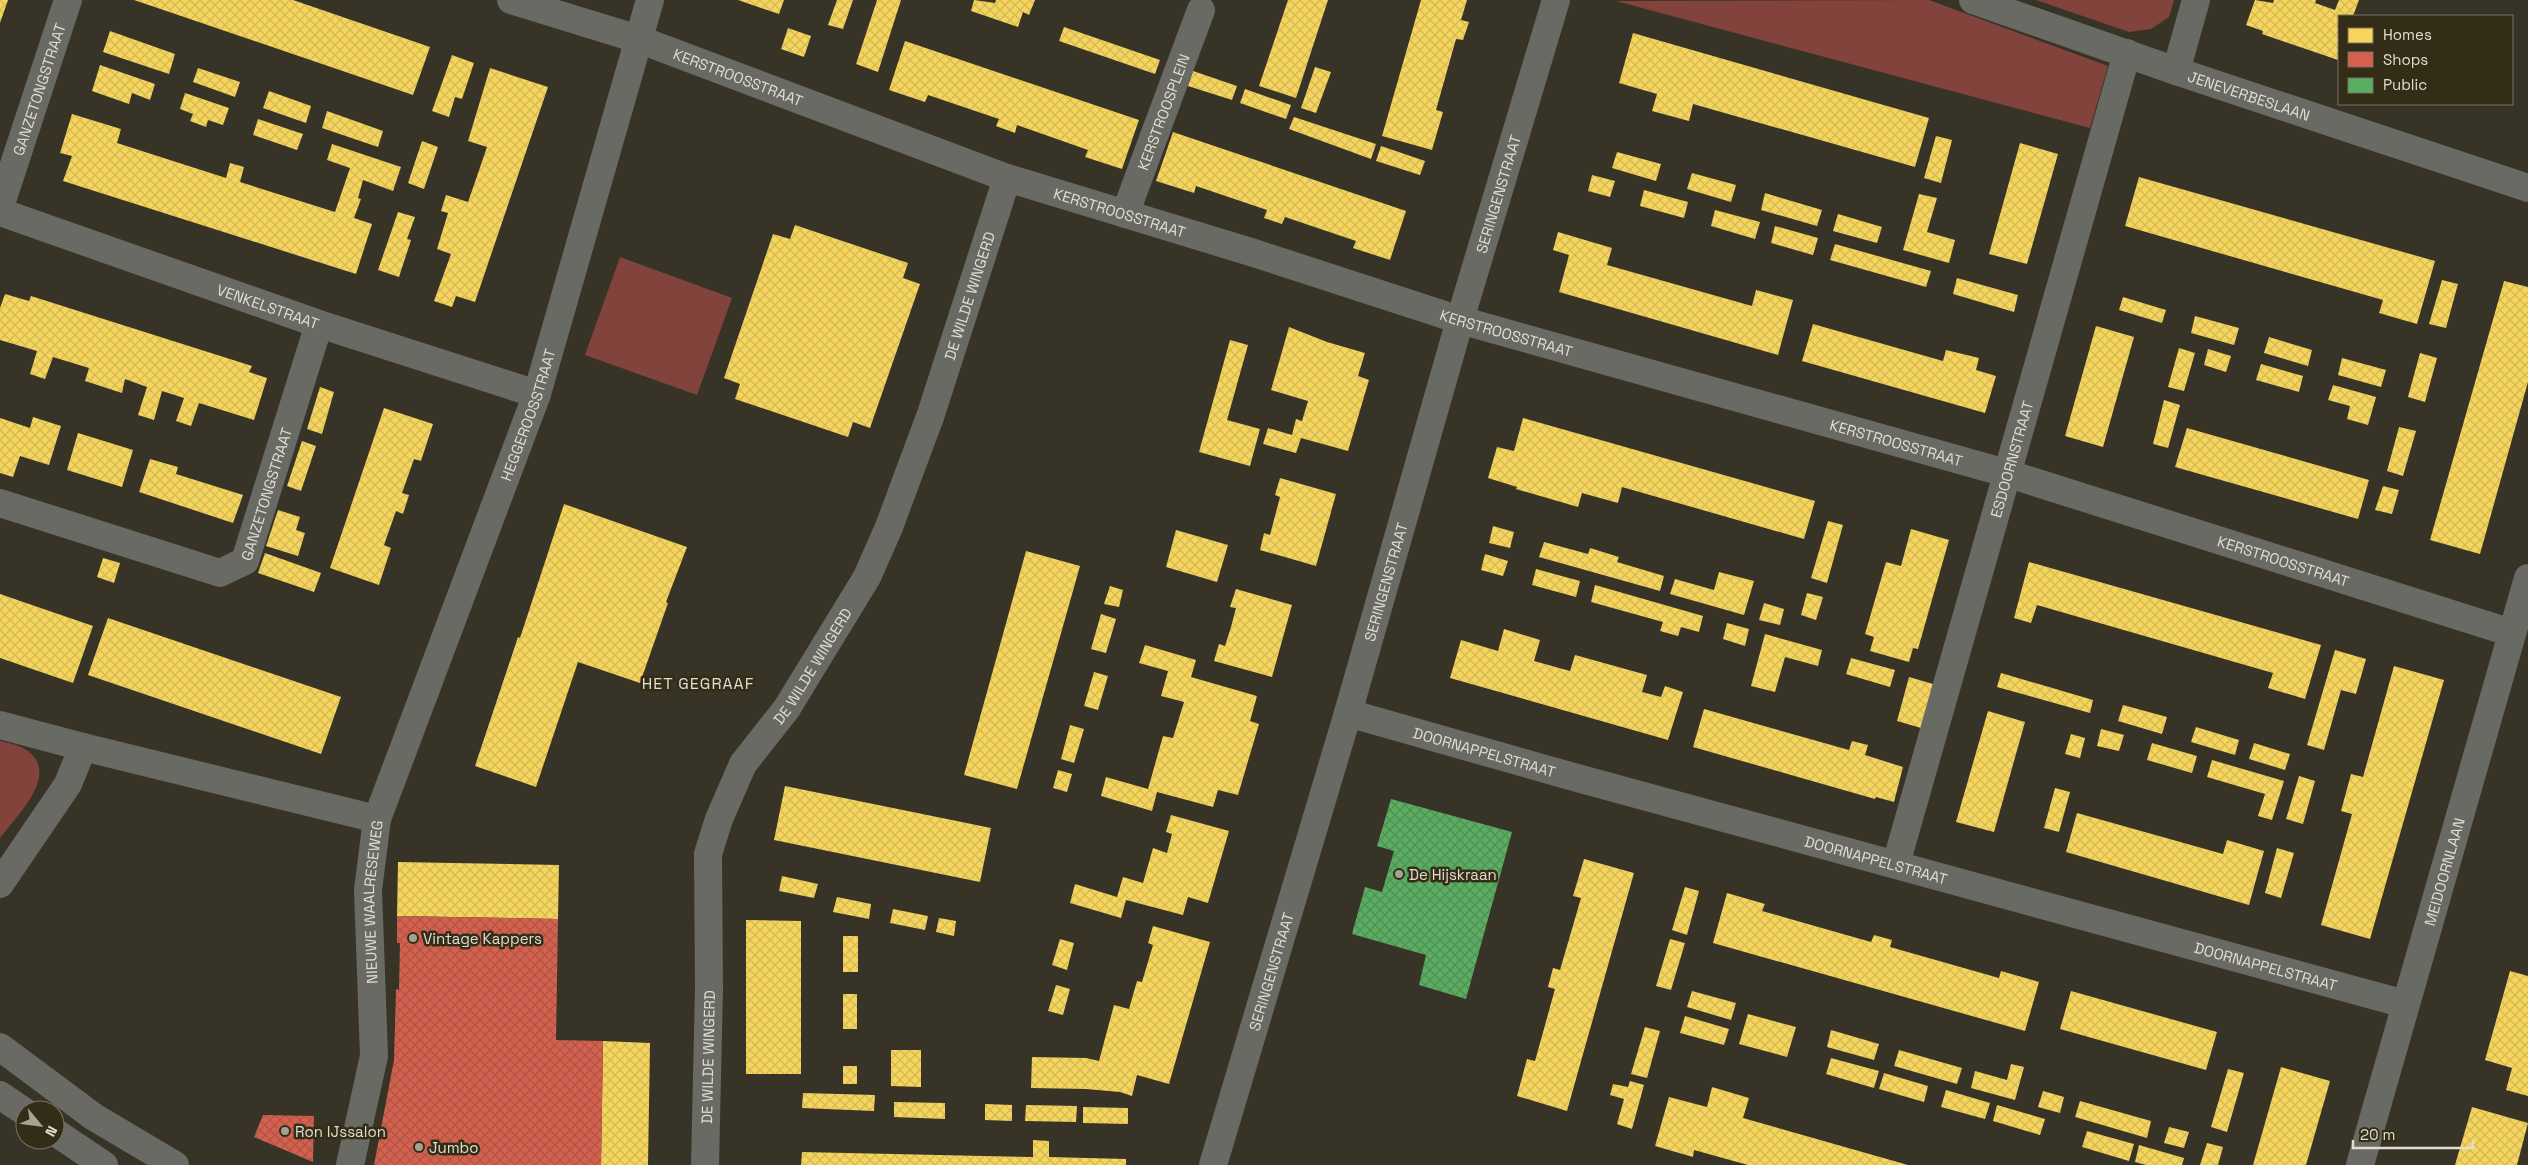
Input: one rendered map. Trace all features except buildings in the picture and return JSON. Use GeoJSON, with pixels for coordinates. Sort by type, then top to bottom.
{"type":"FeatureCollection","features":[{"type":"Feature","properties":{"kind":"street","name":"GANZETONGSTRAAT"},"geometry":{"type":"LineString","coordinates":[[0,207],[68,0]]}},
{"type":"Feature","properties":{"kind":"street","name":"KERSTROOSSTRAAT"},"geometry":{"type":"LineString","coordinates":[[511,0],[638,39],[1007,178],[1254,253],[1460,320],[2006,473],[2512,633]]}},
{"type":"Feature","properties":{"kind":"street","name":"HEGGEROOSSTRAAT"},"geometry":{"type":"LineString","coordinates":[[377,819],[537,394],[650,0]]}},
{"type":"Feature","properties":{"kind":"street","name":"SERINGENSTRAAT"},"geometry":{"type":"LineString","coordinates":[[1212,1165],[1348,713],[1460,320],[1556,0]]}},
{"type":"Feature","properties":{"kind":"street","name":"JENEVERBESLAAN"},"geometry":{"type":"LineString","coordinates":[[1973,0],[2176,71],[2528,186]]}},
{"type":"Feature","properties":{"kind":"street"},"geometry":{"type":"LineString","coordinates":[[2176,71],[2196,0]]}},
{"type":"Feature","properties":{"kind":"street","name":"KERSTROOSPLEIN"},"geometry":{"type":"LineString","coordinates":[[1125,214],[1200,10]]}},
{"type":"Feature","properties":{"kind":"street","name":"ESDOORNSTRAAT"},"geometry":{"type":"LineString","coordinates":[[1896,864],[2006,473],[2128,53]]}},
{"type":"Feature","properties":{"kind":"street","name":"DE WILDE WINGERD"},"geometry":{"type":"LineString","coordinates":[[705,1165],[709,989],[708,854],[719,818],[743,764],[786,708],[867,577],[889,527],[931,414],[1007,178]]}},
{"type":"Feature","properties":{"kind":"street","name":"VENKELSTRAAT"},"geometry":{"type":"LineString","coordinates":[[0,212],[319,324],[537,394]]}},
{"type":"Feature","properties":{"kind":"street","name":"GANZETONGSTRAAT"},"geometry":{"type":"LineString","coordinates":[[0,503],[220,573],[245,561],[319,324]]}},
{"type":"Feature","properties":{"kind":"street","name":"MEIDOORNLAAN"},"geometry":{"type":"LineString","coordinates":[[2360,1165],[2528,578]]}},
{"type":"Feature","properties":{"kind":"street","name":"DOORNAPPELSTRAAT"},"geometry":{"type":"LineString","coordinates":[[1348,713],[2405,1004]]}},
{"type":"Feature","properties":{"kind":"street","name":"NIEUWE WAALRESEWEG"},"geometry":{"type":"LineString","coordinates":[[0,725],[377,819],[368,890],[374,1056],[350,1165]]}},
{"type":"Feature","properties":{"kind":"street"},"geometry":{"type":"LineString","coordinates":[[0,884],[68,784],[83,747]]}},
{"type":"Feature","properties":{"kind":"street"},"geometry":{"type":"LineString","coordinates":[[0,1047],[94,1117],[175,1165]]}},
{"type":"Feature","properties":{"kind":"street"},"geometry":{"type":"LineString","coordinates":[[0,1095],[15,1105]]}},
{"type":"Feature","properties":{"kind":"street"},"geometry":{"type":"LineString","coordinates":[[65,1139],[104,1165]]}},
{"type":"Feature","properties":{"kind":"shaded area"},"geometry":{"type":"Polygon","coordinates":[[[1929,0],[2108,66],[2090,128],[1616,1],[1929,0]]]}},
{"type":"Feature","properties":{"kind":"shaded area"},"geometry":{"type":"Polygon","coordinates":[[[2036,0],[2174,0],[2169,17],[2151,29],[2129,32],[2036,0]]]}},
{"type":"Feature","properties":{"kind":"shaded area"},"geometry":{"type":"Polygon","coordinates":[[[620,257],[732,298],[697,395],[585,355],[620,257]]]}},
{"type":"Feature","properties":{"kind":"shaded area"},"geometry":{"type":"Polygon","coordinates":[[[0,741],[23,748],[34,758],[39,769],[38,781],[33,793],[0,838],[0,741]]]}},
{"type":"Feature","properties":{"kind":"place","name":"De Hijskraan"},"geometry":{"type":"Point","coordinates":[1399,874]}},
{"type":"Feature","properties":{"kind":"place","name":"Vintage Kappers"},"geometry":{"type":"Point","coordinates":[413,938]}},
{"type":"Feature","properties":{"kind":"place","name":"Ron IJssalon"},"geometry":{"type":"Point","coordinates":[285,1131]}},
{"type":"Feature","properties":{"kind":"place","name":"Jumbo"},"geometry":{"type":"Point","coordinates":[419,1147]}},
{"type":"Feature","properties":{"kind":"district","name":"HET GEGRAAF"},"geometry":{"type":"Point","coordinates":[698,683]}}]}
